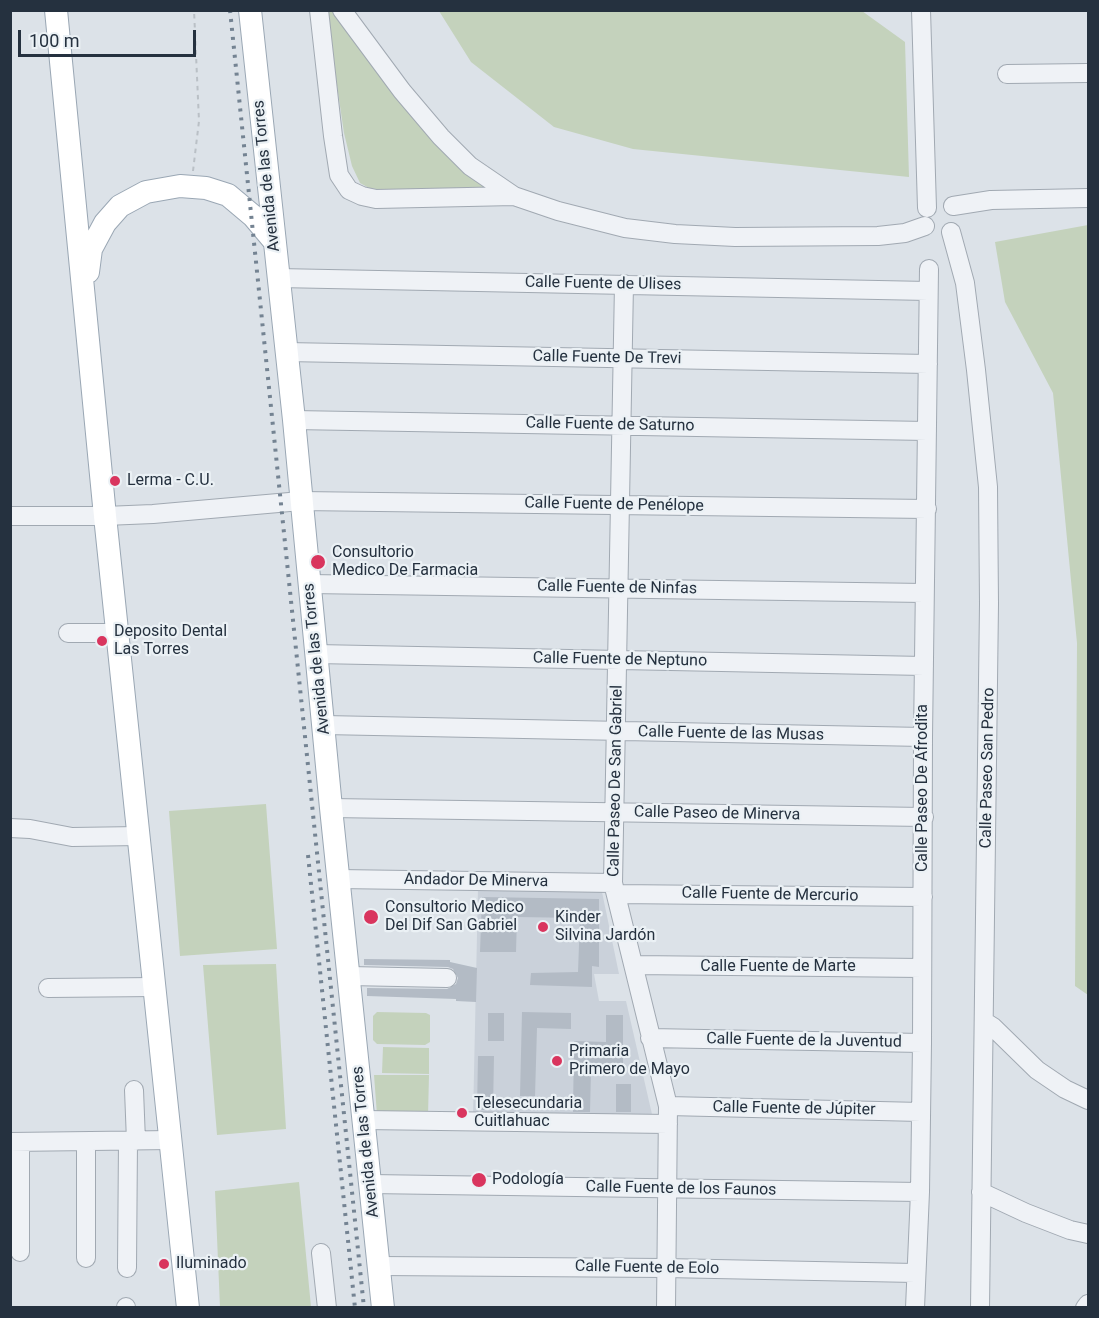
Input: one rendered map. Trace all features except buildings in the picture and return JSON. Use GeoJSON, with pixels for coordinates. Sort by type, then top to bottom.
{"type":"FeatureCollection","features":[{"type":"Feature","properties":{"kind":"main road"},"geometry":{"type":"LineString","coordinates":[[57,10],[105,516],[188,1308]]}},
{"type":"Feature","properties":{"kind":"main road","name":"Avenida de las Torres"},"geometry":{"type":"LineString","coordinates":[[250,10],[384,1308]]}},
{"type":"Feature","properties":{"kind":"main road"},"geometry":{"type":"LineString","coordinates":[[83,296],[91,249],[105,223],[120,206],[146,192],[191,186],[228,195],[253,216],[274,241]]}},
{"type":"Feature","properties":{"kind":"street"},"geometry":{"type":"LineString","coordinates":[[320,10],[339,175],[349,190],[376,199],[514,196]]}},
{"type":"Feature","properties":{"kind":"street"},"geometry":{"type":"LineString","coordinates":[[342,10],[390,75],[441,137],[470,166],[514,196],[558,211],[625,228],[675,234],[735,237],[878,236],[905,233],[926,217],[936,201],[953,206],[992,200],[1089,198]]}},
{"type":"Feature","properties":{"kind":"street"},"geometry":{"type":"LineString","coordinates":[[921,10],[928,231],[938,236],[951,232],[958,217],[953,206]]}},
{"type":"Feature","properties":{"kind":"street"},"geometry":{"type":"LineString","coordinates":[[1007,74],[1089,73]]}},
{"type":"Feature","properties":{"kind":"street","name":"Calle Paseo San Pedro"},"geometry":{"type":"LineString","coordinates":[[951,232],[965,283],[987,487],[990,604],[980,1308]]}},
{"type":"Feature","properties":{"kind":"street","name":"Calle Paseo De Afrodita"},"geometry":{"type":"LineString","coordinates":[[915,1308],[920,1192],[924,593],[929,269]]}},
{"type":"Feature","properties":{"kind":"street","name":"Calle Fuente de Ulises"},"geometry":{"type":"LineString","coordinates":[[278,278],[928,291]]}},
{"type":"Feature","properties":{"kind":"street","name":"Calle Paseo De San Gabriel"},"geometry":{"type":"LineString","coordinates":[[624,284],[619,660],[614,812],[615,888],[668,1115],[666,1308]]}},
{"type":"Feature","properties":{"kind":"street","name":"Calle Fuente De Trevi"},"geometry":{"type":"LineString","coordinates":[[286,352],[927,364]]}},
{"type":"Feature","properties":{"kind":"street","name":"Calle Fuente de Saturno"},"geometry":{"type":"LineString","coordinates":[[294,420],[927,431]]}},
{"type":"Feature","properties":{"kind":"street","name":"Calle Fuente de Penélope"},"geometry":{"type":"LineString","coordinates":[[10,516],[105,516],[301,501],[927,509]]}},
{"type":"Feature","properties":{"kind":"street","name":"Calle Fuente de Ninfas"},"geometry":{"type":"LineString","coordinates":[[309,584],[924,593]]}},
{"type":"Feature","properties":{"kind":"street"},"geometry":{"type":"LineString","coordinates":[[68,633],[117,633]]}},
{"type":"Feature","properties":{"kind":"street","name":"Calle Fuente de Neptuno"},"geometry":{"type":"LineString","coordinates":[[316,654],[924,666]]}},
{"type":"Feature","properties":{"kind":"street","name":"Calle Fuente de las Musas"},"geometry":{"type":"LineString","coordinates":[[324,725],[923,737]]}},
{"type":"Feature","properties":{"kind":"street","name":"Calle Paseo de Minerva"},"geometry":{"type":"LineString","coordinates":[[331,808],[924,817]]}},
{"type":"Feature","properties":{"kind":"street"},"geometry":{"type":"LineString","coordinates":[[10,828],[30,829],[72,837],[139,836]]}},
{"type":"Feature","properties":{"kind":"street","name":"Andador De Minerva"},"geometry":{"type":"LineString","coordinates":[[339,879],[615,888]]}},
{"type":"Feature","properties":{"kind":"street","name":"Calle Fuente de Mercurio"},"geometry":{"type":"LineString","coordinates":[[615,888],[923,897]]}},
{"type":"Feature","properties":{"kind":"street","name":"Calle Fuente de Marte"},"geometry":{"type":"LineString","coordinates":[[634,965],[922,968]]}},
{"type":"Feature","properties":{"kind":"street"},"geometry":{"type":"LineString","coordinates":[[349,976],[447,978]]}},
{"type":"Feature","properties":{"kind":"street"},"geometry":{"type":"LineString","coordinates":[[48,988],[155,987]]}},
{"type":"Feature","properties":{"kind":"street"},"geometry":{"type":"LineString","coordinates":[[985,1022],[1037,1070],[1065,1089],[1089,1100]]}},
{"type":"Feature","properties":{"kind":"street","name":"Calle Fuente de la Juventud"},"geometry":{"type":"LineString","coordinates":[[650,1038],[922,1042]]}},
{"type":"Feature","properties":{"kind":"street"},"geometry":{"type":"LineString","coordinates":[[127,1268],[134,1090]]}},
{"type":"Feature","properties":{"kind":"street","name":"Calle Fuente de Júpiter"},"geometry":{"type":"LineString","coordinates":[[364,1120],[921,1112]]}},
{"type":"Feature","properties":{"kind":"street"},"geometry":{"type":"LineString","coordinates":[[20,1252],[15,1142],[171,1140]]}},
{"type":"Feature","properties":{"kind":"street"},"geometry":{"type":"LineString","coordinates":[[86,1142],[86,1258]]}},
{"type":"Feature","properties":{"kind":"street","name":"Calle Fuente de los Faunos"},"geometry":{"type":"LineString","coordinates":[[370,1184],[920,1192]]}},
{"type":"Feature","properties":{"kind":"street"},"geometry":{"type":"LineString","coordinates":[[981,1192],[1070,1230],[1089,1233]]}},
{"type":"Feature","properties":{"kind":"street"},"geometry":{"type":"LineString","coordinates":[[321,1253],[327,1308]]}},
{"type":"Feature","properties":{"kind":"street","name":"Calle Fuente de Eolo"},"geometry":{"type":"LineString","coordinates":[[380,1266],[915,1273]]}},
{"type":"Feature","properties":{"kind":"street"},"geometry":{"type":"LineString","coordinates":[[1085,1308],[1089,1304]]}},
{"type":"Feature","properties":{"kind":"path"},"geometry":{"type":"LineString","coordinates":[[191,186],[200,121],[194,10]]}},
{"type":"Feature","properties":{"kind":"shaded area","name":"Primaria Primero de Mayo"},"geometry":{"type":"Polygon","coordinates":[[[478,888],[602,892],[619,974],[594,974],[599,1001],[626,1001],[654,1123],[473,1119],[478,888]]]}},
{"type":"Feature","properties":{"kind":"green space"},"geometry":{"type":"Polygon","coordinates":[[[326,11],[335,11],[440,142],[485,188],[384,190],[369,188],[360,183],[352,166],[344,133],[326,11]]]}},
{"type":"Feature","properties":{"kind":"green space"},"geometry":{"type":"Polygon","coordinates":[[[439,11],[862,11],[905,42],[909,177],[633,149],[554,127],[471,62],[439,11]]]}},
{"type":"Feature","properties":{"kind":"green space"},"geometry":{"type":"Polygon","coordinates":[[[1088,225],[1088,995],[1075,986],[1077,643],[1053,393],[1005,302],[995,242],[1088,225]]]}},
{"type":"Feature","properties":{"kind":"green space"},"geometry":{"type":"Polygon","coordinates":[[[266,804],[277,949],[180,956],[169,811],[266,804]]]}},
{"type":"Feature","properties":{"kind":"green space"},"geometry":{"type":"Polygon","coordinates":[[[276,964],[286,1129],[217,1135],[203,965],[276,964]]]}},
{"type":"Feature","properties":{"kind":"green space"},"geometry":{"type":"Polygon","coordinates":[[[377,1012],[430,1015],[430,1042],[425,1045],[377,1044],[373,1040],[373,1016],[377,1012]]]}},
{"type":"Feature","properties":{"kind":"green space"},"geometry":{"type":"Polygon","coordinates":[[[383,1047],[429,1048],[429,1074],[382,1073],[383,1047]]]}},
{"type":"Feature","properties":{"kind":"green space"},"geometry":{"type":"Polygon","coordinates":[[[374,1075],[429,1075],[428,1116],[377,1115],[374,1075]]]}},
{"type":"Feature","properties":{"kind":"green space"},"geometry":{"type":"Polygon","coordinates":[[[299,1182],[311,1307],[220,1307],[215,1191],[299,1182]]]}},
{"type":"Feature","properties":{"kind":"railway"},"geometry":{"type":"LineString","coordinates":[[230,10],[364,1308]]}},
{"type":"Feature","properties":{"kind":"railway"},"geometry":{"type":"LineString","coordinates":[[308,855],[355,1308]]}},
{"type":"Feature","properties":{"kind":"place","name":"Lerma - C.U."},"geometry":{"type":"Point","coordinates":[115,481]}},
{"type":"Feature","properties":{"kind":"place","name":"Consultorio Medico De Farmacia"},"geometry":{"type":"Point","coordinates":[318,562]}},
{"type":"Feature","properties":{"kind":"place","name":"Deposito Dental Las Torres"},"geometry":{"type":"Point","coordinates":[102,641]}},
{"type":"Feature","properties":{"kind":"place","name":"Consultorio Medico Del Dif San Gabriel"},"geometry":{"type":"Point","coordinates":[371,917]}},
{"type":"Feature","properties":{"kind":"place","name":"Kinder Silvina Jardón"},"geometry":{"type":"Point","coordinates":[543,927]}},
{"type":"Feature","properties":{"kind":"place","name":"Primaria Primero de Mayo"},"geometry":{"type":"Point","coordinates":[557,1061]}},
{"type":"Feature","properties":{"kind":"place","name":"Telesecundaria Cuitlahuac"},"geometry":{"type":"Point","coordinates":[462,1113]}},
{"type":"Feature","properties":{"kind":"place","name":"Podología"},"geometry":{"type":"Point","coordinates":[479,1180]}},
{"type":"Feature","properties":{"kind":"place","name":"Iluminado"},"geometry":{"type":"Point","coordinates":[164,1264]}}]}
